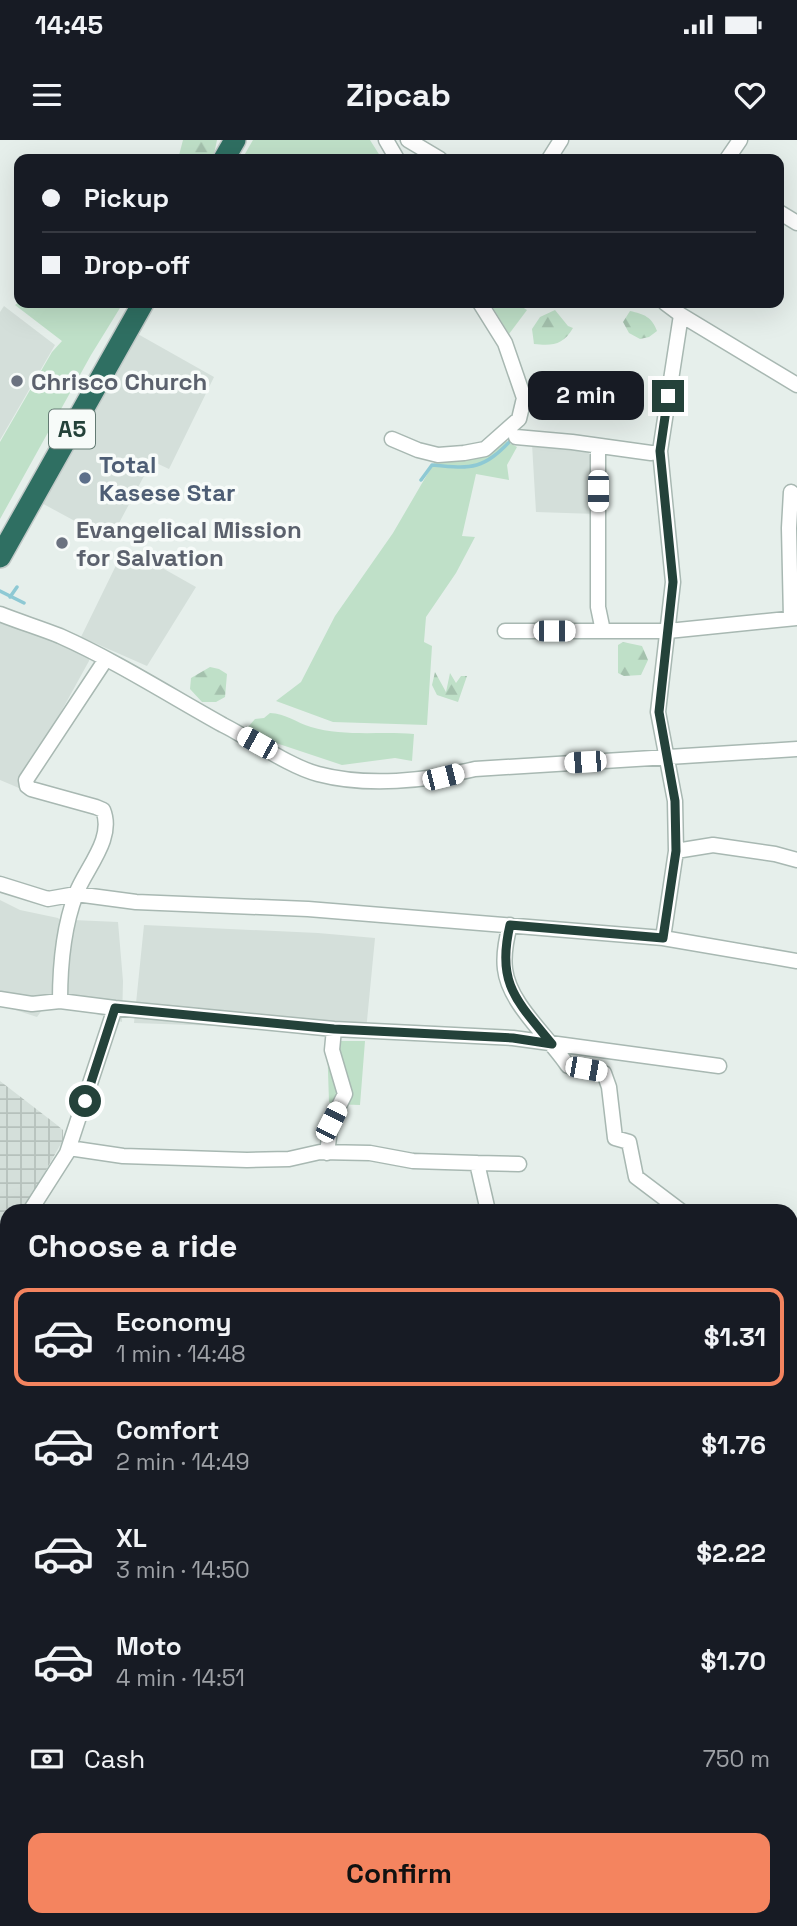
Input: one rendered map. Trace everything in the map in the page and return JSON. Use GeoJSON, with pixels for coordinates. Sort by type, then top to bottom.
{"type":"FeatureCollection","features":[{"type":"Feature","properties":{"kind":"highway","name":"A5"},"geometry":{"type":"LineString","coordinates":[[0,557],[140,308]]}},
{"type":"Feature","properties":{"kind":"street"},"geometry":{"type":"LineString","coordinates":[[408,140],[432,154]]}},
{"type":"Feature","properties":{"kind":"street"},"geometry":{"type":"LineString","coordinates":[[392,439],[438,455],[464,453],[485,449],[519,419],[524,398],[505,343],[483,308]]}},
{"type":"Feature","properties":{"kind":"street"},"geometry":{"type":"LineString","coordinates":[[672,308],[797,385]]}},
{"type":"Feature","properties":{"kind":"street"},"geometry":{"type":"LineString","coordinates":[[663,938],[676,851],[675,801],[659,712],[673,582],[660,451],[681,315]]}},
{"type":"Feature","properties":{"kind":"street"},"geometry":{"type":"LineString","coordinates":[[516,438],[651,453],[660,451]]}},
{"type":"Feature","properties":{"kind":"street"},"geometry":{"type":"LineString","coordinates":[[598,446],[598,607],[603,631]]}},
{"type":"Feature","properties":{"kind":"street"},"geometry":{"type":"LineString","coordinates":[[505,631],[668,631],[794,618],[789,528],[791,492]]}},
{"type":"Feature","properties":{"kind":"street"},"geometry":{"type":"LineString","coordinates":[[0,614],[60,636],[280,757],[314,773],[328,776],[380,780],[428,778],[475,769],[797,749]]}},
{"type":"Feature","properties":{"kind":"street"},"geometry":{"type":"LineString","coordinates":[[60,1001],[62,949],[76,894],[98,852],[107,825],[103,810],[31,789],[26,780],[106,659]]}},
{"type":"Feature","properties":{"kind":"street"},"geometry":{"type":"LineString","coordinates":[[676,851],[713,845],[797,860]]}},
{"type":"Feature","properties":{"kind":"street"},"geometry":{"type":"LineString","coordinates":[[0,884],[48,899],[76,894],[136,902],[308,909],[510,925],[663,938],[797,961]]}},
{"type":"Feature","properties":{"kind":"street"},"geometry":{"type":"LineString","coordinates":[[510,925],[505,948],[505,972],[513,994],[568,1066],[604,1073],[609,1087],[615,1138],[629,1142],[636,1177],[672,1204]]}},
{"type":"Feature","properties":{"kind":"street"},"geometry":{"type":"LineString","coordinates":[[0,999],[32,1004],[60,1001],[334,1029],[513,1038],[719,1066]]}},
{"type":"Feature","properties":{"kind":"street"},"geometry":{"type":"LineString","coordinates":[[34,1204],[69,1148],[115,1008]]}},
{"type":"Feature","properties":{"kind":"street"},"geometry":{"type":"LineString","coordinates":[[327,1153],[331,1122],[345,1094],[332,1049],[334,1029]]}},
{"type":"Feature","properties":{"kind":"street"},"geometry":{"type":"LineString","coordinates":[[69,1148],[123,1156],[210,1159],[370,1153],[413,1161],[519,1164]]}},
{"type":"Feature","properties":{"kind":"street"},"geometry":{"type":"LineString","coordinates":[[477,1163],[486,1204]]}},
{"type":"Feature","properties":{"kind":"shaded area"},"geometry":{"type":"Polygon","coordinates":[[[4,306],[55,345],[0,440],[0,312],[4,306]]]}},
{"type":"Feature","properties":{"kind":"shaded area"},"geometry":{"type":"Polygon","coordinates":[[[136,333],[214,377],[169,469],[152,461],[110,540],[36,500],[136,333]]]}},
{"type":"Feature","properties":{"kind":"shaded area"},"geometry":{"type":"Polygon","coordinates":[[[532,444],[587,449],[596,470],[596,514],[536,512],[532,444]]]}},
{"type":"Feature","properties":{"kind":"shaded area"},"geometry":{"type":"Polygon","coordinates":[[[125,547],[196,587],[147,666],[81,637],[125,547]]]}},
{"type":"Feature","properties":{"kind":"shaded area"},"geometry":{"type":"Polygon","coordinates":[[[0,617],[89,654],[89,661],[19,788],[0,780],[0,617]]]}},
{"type":"Feature","properties":{"kind":"shaded area"},"geometry":{"type":"Polygon","coordinates":[[[0,900],[20,910],[58,918],[62,922],[55,961],[53,995],[37,1017],[0,1005],[0,900]]]}},
{"type":"Feature","properties":{"kind":"shaded area"},"geometry":{"type":"Polygon","coordinates":[[[73,920],[118,922],[123,981],[122,1022],[61,1003],[73,920]]]}},
{"type":"Feature","properties":{"kind":"shaded area"},"geometry":{"type":"Polygon","coordinates":[[[144,925],[375,938],[366,1031],[134,1023],[144,925]]]}},
{"type":"Feature","properties":{"kind":"shaded area"},"geometry":{"type":"Polygon","coordinates":[[[0,1081],[63,1130],[63,1140],[27,1204],[0,1204],[0,1081]]]}},
{"type":"Feature","properties":{"kind":"green space"},"geometry":{"type":"Polygon","coordinates":[[[183,140],[217,140],[214,154],[179,154],[183,140]]]}},
{"type":"Feature","properties":{"kind":"green space"},"geometry":{"type":"Polygon","coordinates":[[[253,140],[370,140],[379,154],[245,154],[253,140]]]}},
{"type":"Feature","properties":{"kind":"green space"},"geometry":{"type":"Polygon","coordinates":[[[19,308],[120,308],[0,519],[0,442],[52,352],[62,341],[19,308]]]}},
{"type":"Feature","properties":{"kind":"green space"},"geometry":{"type":"Polygon","coordinates":[[[493,308],[527,310],[509,334],[493,308]]]}},
{"type":"Feature","properties":{"kind":"green space"},"geometry":{"type":"Polygon","coordinates":[[[555,310],[568,326],[573,328],[557,343],[534,344],[532,329],[540,317],[555,310]]]}},
{"type":"Feature","properties":{"kind":"green space"},"geometry":{"type":"Polygon","coordinates":[[[630,311],[647,317],[657,331],[640,339],[629,333],[623,322],[630,311]]]}},
{"type":"Feature","properties":{"kind":"green space"},"geometry":{"type":"Polygon","coordinates":[[[504,440],[517,447],[507,465],[509,480],[476,474],[462,536],[475,537],[456,573],[426,617],[424,642],[432,646],[427,725],[333,722],[276,701],[301,682],[335,616],[393,533],[435,461],[472,459],[504,440]]]}},
{"type":"Feature","properties":{"kind":"green space"},"geometry":{"type":"Polygon","coordinates":[[[623,642],[642,646],[648,660],[641,675],[624,676],[618,673],[618,645],[623,642]]]}},
{"type":"Feature","properties":{"kind":"green space"},"geometry":{"type":"Polygon","coordinates":[[[210,667],[227,674],[225,697],[216,702],[202,702],[190,689],[191,678],[210,667]]]}},
{"type":"Feature","properties":{"kind":"green space"},"geometry":{"type":"Polygon","coordinates":[[[435,672],[446,692],[450,673],[456,683],[461,676],[467,676],[458,702],[437,695],[432,685],[435,672]]]}},
{"type":"Feature","properties":{"kind":"green space"},"geometry":{"type":"Polygon","coordinates":[[[270,713],[323,730],[414,734],[412,761],[395,758],[342,765],[276,743],[248,727],[255,719],[264,718],[270,713]]]}},
{"type":"Feature","properties":{"kind":"green space"},"geometry":{"type":"Polygon","coordinates":[[[327,1041],[365,1041],[360,1105],[329,1102],[327,1041]]]}},
{"type":"Feature","properties":{"kind":"waterway"},"geometry":{"type":"LineString","coordinates":[[421,480],[432,465],[468,467],[485,462],[513,438]]}},
{"type":"Feature","properties":{"kind":"waterway"},"geometry":{"type":"LineString","coordinates":[[10,597],[17,587]]}},
{"type":"Feature","properties":{"kind":"waterway"},"geometry":{"type":"LineString","coordinates":[[0,591],[24,603]]}},
{"type":"Feature","properties":{"kind":"place","name":"Chrisco Church"},"geometry":{"type":"Point","coordinates":[17,381]}},
{"type":"Feature","properties":{"kind":"place","name":"Total Kasese Star"},"geometry":{"type":"Point","coordinates":[85,478]}},
{"type":"Feature","properties":{"kind":"place","name":"Evangelical Mission for Salvation"},"geometry":{"type":"Point","coordinates":[62,543]}},
{"type":"Feature","properties":{"kind":"route"},"geometry":{"type":"LineString","coordinates":[[85,1101],[115,1008],[334,1029],[513,1038],[552,1044],[513,994],[505,972],[505,948],[510,925],[663,938],[676,851],[675,801],[659,712],[673,582],[660,451],[668,396]]}}]}
